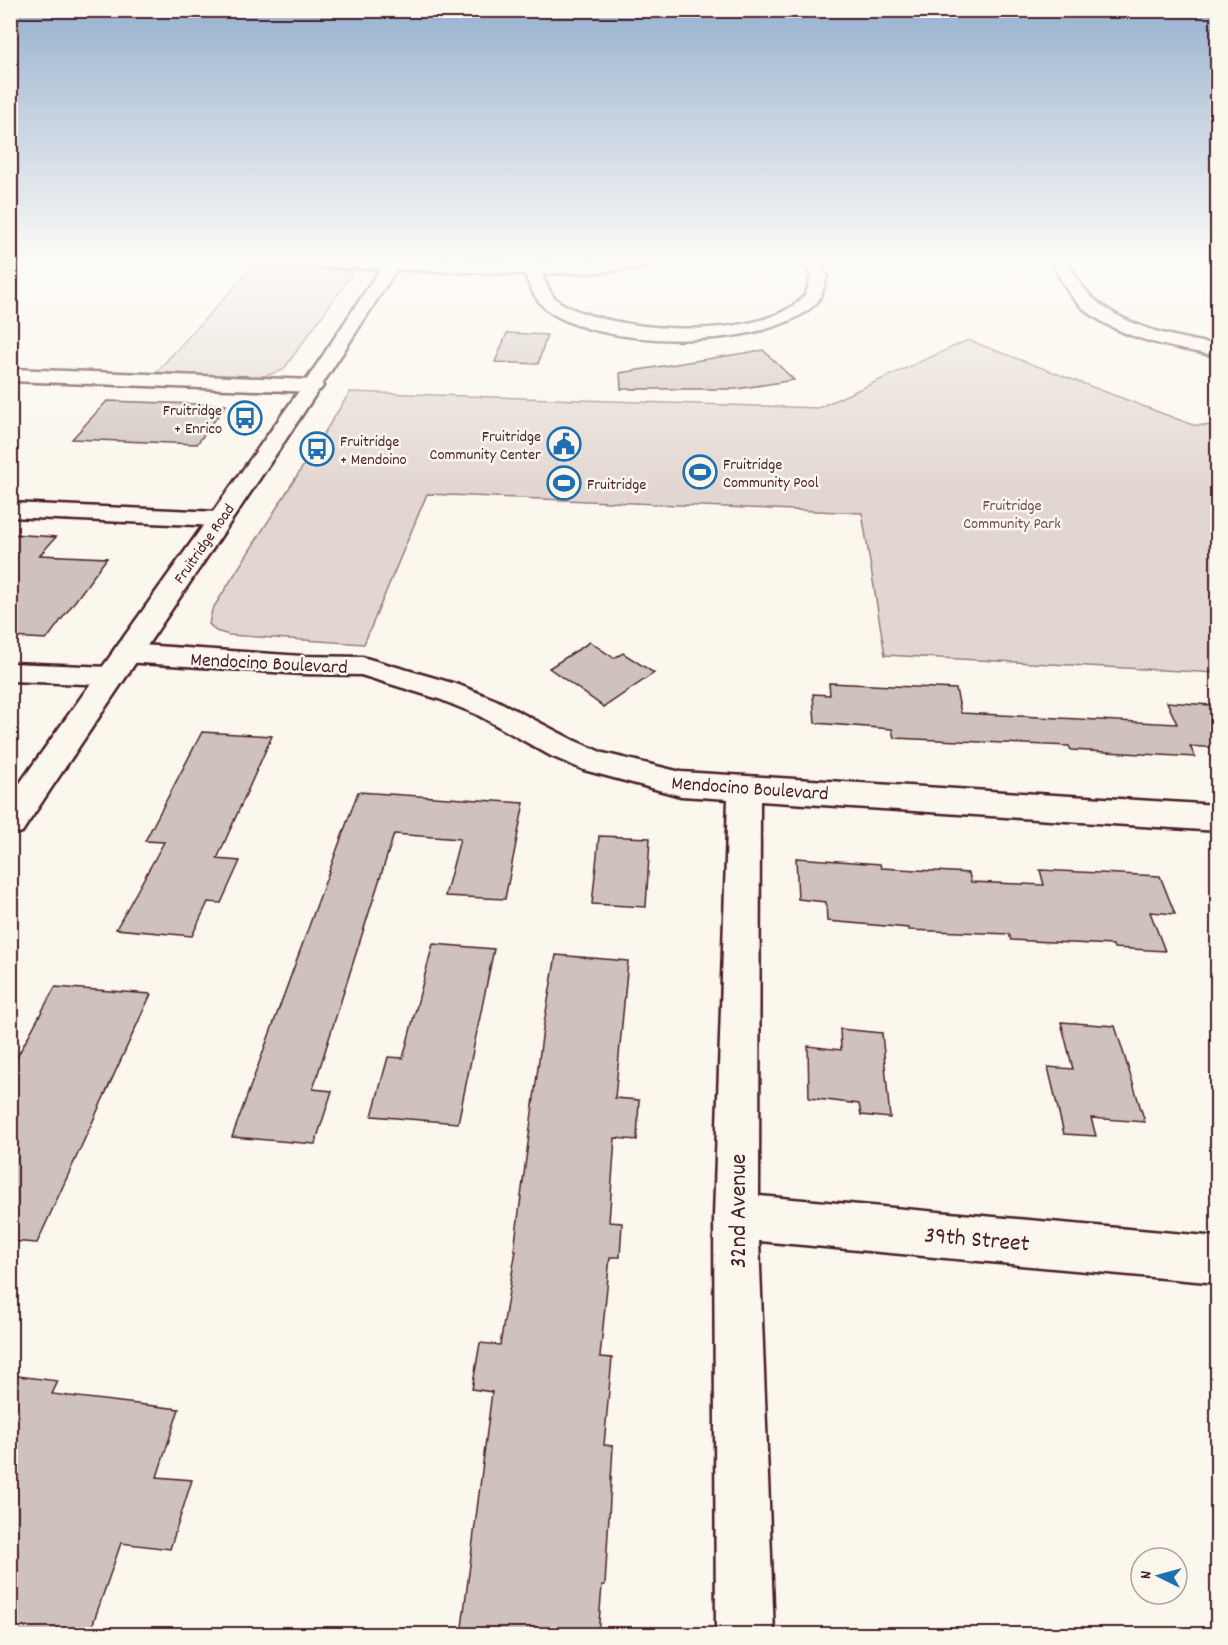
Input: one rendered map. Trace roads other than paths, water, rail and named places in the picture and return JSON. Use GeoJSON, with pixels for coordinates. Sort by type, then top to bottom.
{"type":"FeatureCollection","features":[{"type":"Feature","properties":{"kind":"street","name":"Fruitridge Road"},"geometry":{"type":"LineString","coordinates":[[10,823],[343,339]]}},
{"type":"Feature","properties":{"kind":"street"},"geometry":{"type":"LineString","coordinates":[[1167,339],[1218,351]]}},
{"type":"Feature","properties":{"kind":"street"},"geometry":{"type":"LineString","coordinates":[[10,375],[313,386]]}},
{"type":"Feature","properties":{"kind":"street"},"geometry":{"type":"LineString","coordinates":[[10,510],[219,519]]}},
{"type":"Feature","properties":{"kind":"street","name":"Mendocino Boulevard"},"geometry":{"type":"LineString","coordinates":[[10,672],[118,665],[362,666],[449,692],[486,707],[562,748],[595,762],[681,784],[1218,818]]}},
{"type":"Feature","properties":{"kind":"street","name":"32nd Avenue"},"geometry":{"type":"LineString","coordinates":[[744,788],[736,1216],[745,1635]]}},
{"type":"Feature","properties":{"kind":"street","name":"39th Street"},"geometry":{"type":"LineString","coordinates":[[736,1216],[1218,1260]]}},
{"type":"Feature","properties":{"kind":"place","name":"Fruitridge + Enrico"},"geometry":{"type":"Point","coordinates":[245,418]}},
{"type":"Feature","properties":{"kind":"place","name":"Fruitridge Community Center"},"geometry":{"type":"Point","coordinates":[564,444]}},
{"type":"Feature","properties":{"kind":"place","name":"Fruitridge + Mendoino"},"geometry":{"type":"Point","coordinates":[317,449]}},
{"type":"Feature","properties":{"kind":"place","name":"Fruitridge Community Pool"},"geometry":{"type":"Point","coordinates":[700,472]}},
{"type":"Feature","properties":{"kind":"place","name":"Fruitridge"},"geometry":{"type":"Point","coordinates":[564,483]}},
{"type":"Feature","properties":{"kind":"park label","name":"Fruitridge Community Park"},"geometry":{"type":"Point","coordinates":[1012,513]}}]}
